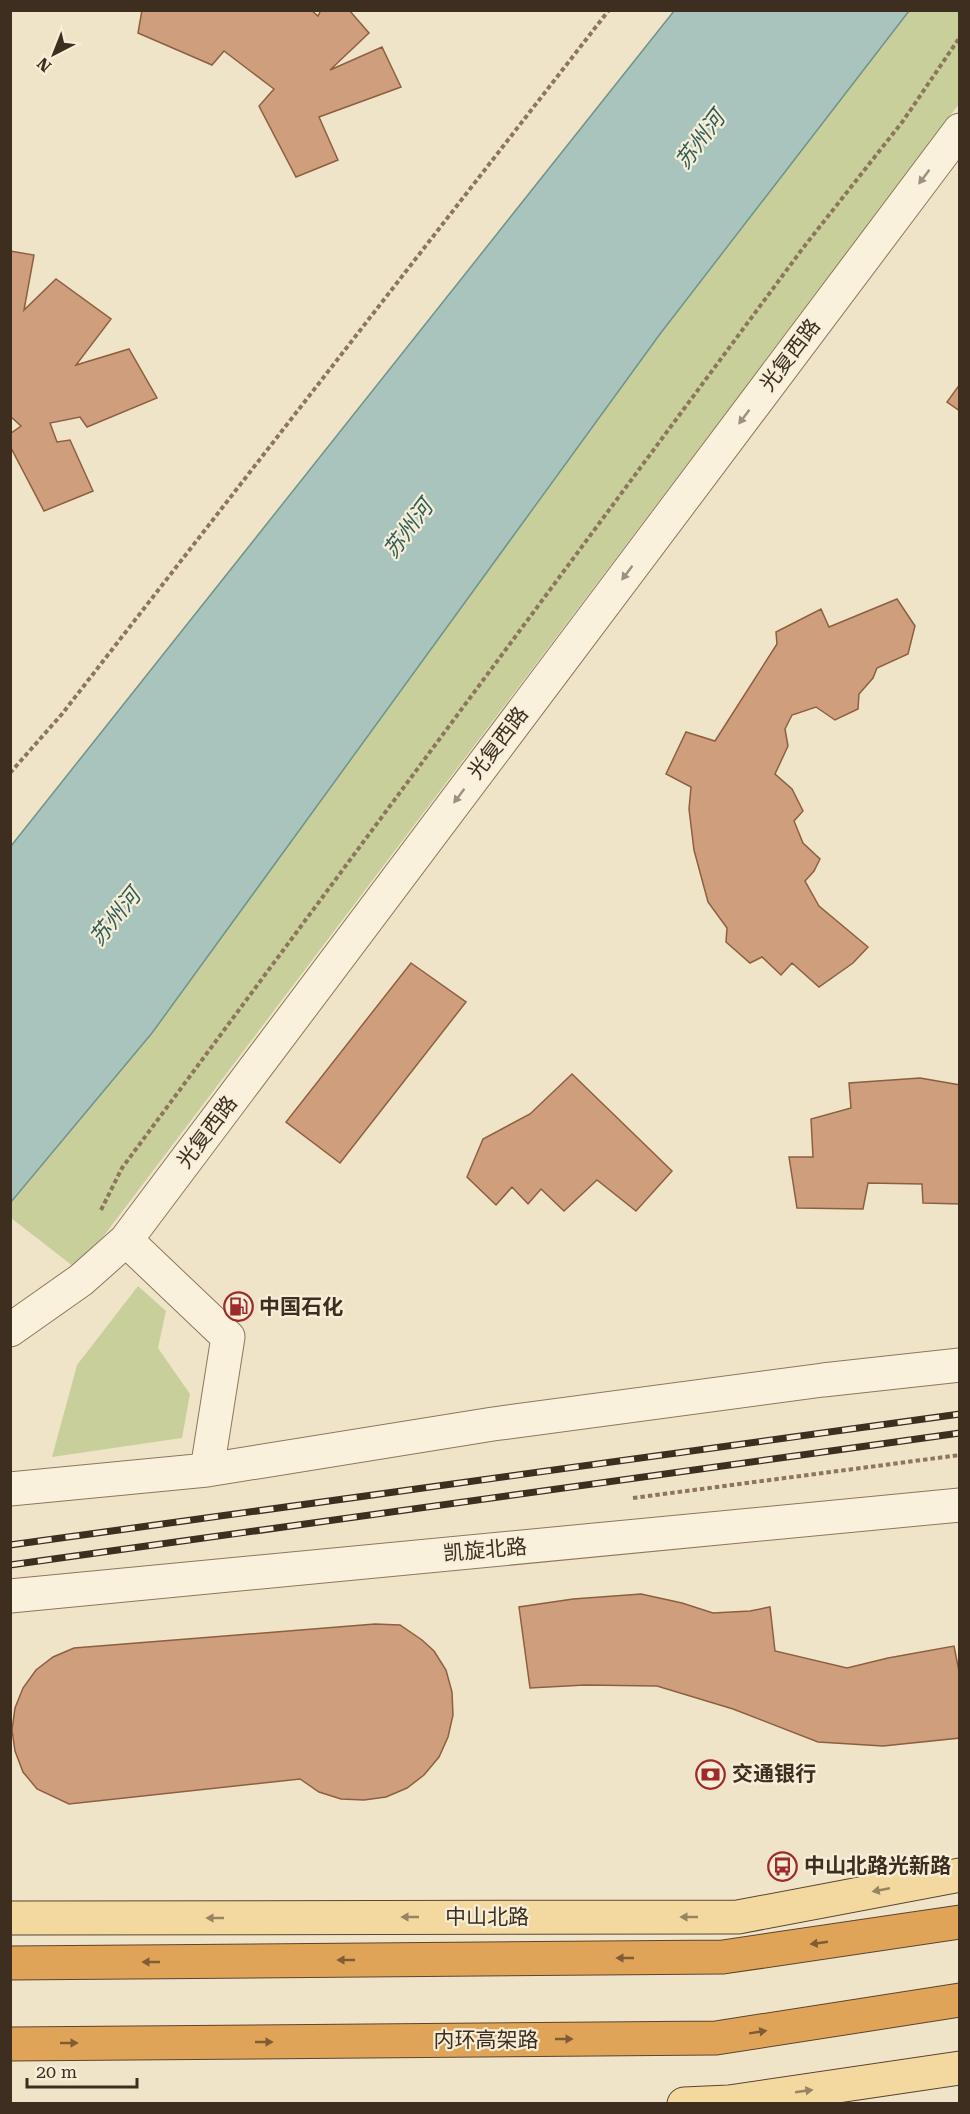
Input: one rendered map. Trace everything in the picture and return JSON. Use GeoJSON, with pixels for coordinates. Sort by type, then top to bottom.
{"type":"FeatureCollection","features":[{"type":"Feature","properties":{"kind":"highway"},"geometry":{"type":"LineString","coordinates":[[10,1963],[723,1958],[960,1922]]}},
{"type":"Feature","properties":{"kind":"highway","name":"内环高架路"},"geometry":{"type":"LineString","coordinates":[[10,2043],[716,2038],[960,2000]]}},
{"type":"Feature","properties":{"kind":"main road","name":"中山北路"},"geometry":{"type":"LineString","coordinates":[[10,1918],[738,1917],[960,1875]]}},
{"type":"Feature","properties":{"kind":"main road"},"geometry":{"type":"LineString","coordinates":[[684,2103],[729,2102],[960,2068]]}},
{"type":"Feature","properties":{"kind":"street","name":"光复西路"},"geometry":{"type":"LineString","coordinates":[[10,1330],[81,1280],[126,1240],[960,130]]}},
{"type":"Feature","properties":{"kind":"street"},"geometry":{"type":"LineString","coordinates":[[126,1240],[228,1337],[207,1470]]}},
{"type":"Feature","properties":{"kind":"street"},"geometry":{"type":"LineString","coordinates":[[10,1489],[207,1470],[505,1423],[823,1380],[960,1365]]}},
{"type":"Feature","properties":{"kind":"street","name":"凯旋北路"},"geometry":{"type":"LineString","coordinates":[[10,1596],[960,1505]]}},
{"type":"Feature","properties":{"kind":"path"},"geometry":{"type":"LineString","coordinates":[[10,773],[76,695],[609,10]]}},
{"type":"Feature","properties":{"kind":"path"},"geometry":{"type":"LineString","coordinates":[[97,1219],[122,1168],[796,258],[903,121],[960,37]]}},
{"type":"Feature","properties":{"kind":"green space"},"geometry":{"type":"Polygon","coordinates":[[[909,11],[959,11],[959,104],[78,1270],[11,1218],[10,1202],[152,1033],[660,334],[909,11]]]}},
{"type":"Feature","properties":{"kind":"green space"},"geometry":{"type":"Polygon","coordinates":[[[138,1286],[166,1311],[158,1348],[190,1394],[182,1438],[52,1457],[77,1365],[138,1286]]]}},
{"type":"Feature","properties":{"kind":"water","name":"苏州河"},"geometry":{"type":"Polygon","coordinates":[[[674,11],[909,11],[660,334],[152,1033],[11,1202],[11,846],[674,11]]]}},
{"type":"Feature","properties":{"kind":"building"},"geometry":{"type":"Polygon","coordinates":[[[142,10],[311,10],[318,16],[321,10],[349,10],[369,33],[330,70],[382,47],[401,87],[319,117],[338,160],[296,177],[259,106],[274,89],[224,51],[212,65],[138,33],[142,10]]]}},
{"type":"Feature","properties":{"kind":"building"},"geometry":{"type":"Polygon","coordinates":[[[10,251],[34,255],[24,310],[56,279],[111,319],[76,365],[129,349],[157,398],[87,427],[80,417],[50,423],[57,442],[70,440],[93,491],[44,511],[10,446],[10,434],[21,426],[10,416],[10,251]]]}},
{"type":"Feature","properties":{"kind":"building"},"geometry":{"type":"Polygon","coordinates":[[[960,384],[960,411],[947,402],[960,384]]]}},
{"type":"Feature","properties":{"kind":"building"},"geometry":{"type":"Polygon","coordinates":[[[897,599],[915,626],[908,654],[877,668],[873,678],[859,694],[858,709],[835,720],[816,707],[792,715],[785,729],[788,746],[775,774],[792,789],[803,811],[794,821],[803,843],[820,859],[814,871],[805,881],[819,906],[868,947],[853,963],[819,987],[792,963],[781,975],[762,957],[750,963],[726,942],[727,928],[708,902],[694,850],[689,809],[691,787],[666,774],[686,732],[715,741],[777,644],[776,632],[821,609],[829,627],[897,599]]]}},
{"type":"Feature","properties":{"kind":"building"},"geometry":{"type":"Polygon","coordinates":[[[411,963],[466,1002],[340,1163],[286,1122],[411,963]]]}},
{"type":"Feature","properties":{"kind":"building"},"geometry":{"type":"Polygon","coordinates":[[[572,1074],[672,1171],[636,1211],[597,1180],[564,1211],[541,1189],[528,1204],[512,1187],[496,1205],[467,1177],[483,1139],[530,1114],[572,1074]]]}},
{"type":"Feature","properties":{"kind":"building"},"geometry":{"type":"Polygon","coordinates":[[[920,1078],[960,1085],[960,1204],[923,1203],[922,1184],[868,1183],[863,1209],[797,1208],[789,1157],[813,1157],[811,1119],[851,1108],[849,1083],[920,1078]]]}},
{"type":"Feature","properties":{"kind":"building"},"geometry":{"type":"Polygon","coordinates":[[[641,1594],[713,1613],[750,1611],[770,1607],[775,1651],[847,1668],[954,1646],[960,1676],[960,1738],[883,1746],[818,1742],[733,1709],[657,1686],[585,1685],[530,1688],[519,1607],[573,1599],[641,1594]]]}},
{"type":"Feature","properties":{"kind":"building"},"geometry":{"type":"Polygon","coordinates":[[[375,1624],[400,1625],[422,1640],[434,1651],[446,1670],[452,1692],[453,1715],[448,1737],[439,1757],[424,1775],[407,1788],[386,1797],[364,1800],[341,1799],[319,1792],[300,1779],[69,1804],[37,1789],[23,1772],[15,1751],[12,1730],[15,1708],[23,1688],[36,1670],[53,1657],[74,1648],[375,1624]]]}},
{"type":"Feature","properties":{"kind":"railway"},"geometry":{"type":"LineString","coordinates":[[10,1545],[960,1414]]}},
{"type":"Feature","properties":{"kind":"railway"},"geometry":{"type":"LineString","coordinates":[[10,1565],[960,1433]]}},
{"type":"Feature","properties":{"kind":"place","name":"中国石化"},"geometry":{"type":"Point","coordinates":[238,1307]}},
{"type":"Feature","properties":{"kind":"place","name":"交通银行"},"geometry":{"type":"Point","coordinates":[711,1774]}},
{"type":"Feature","properties":{"kind":"place","name":"中山北路光新路"},"geometry":{"type":"Point","coordinates":[783,1866]}}]}
